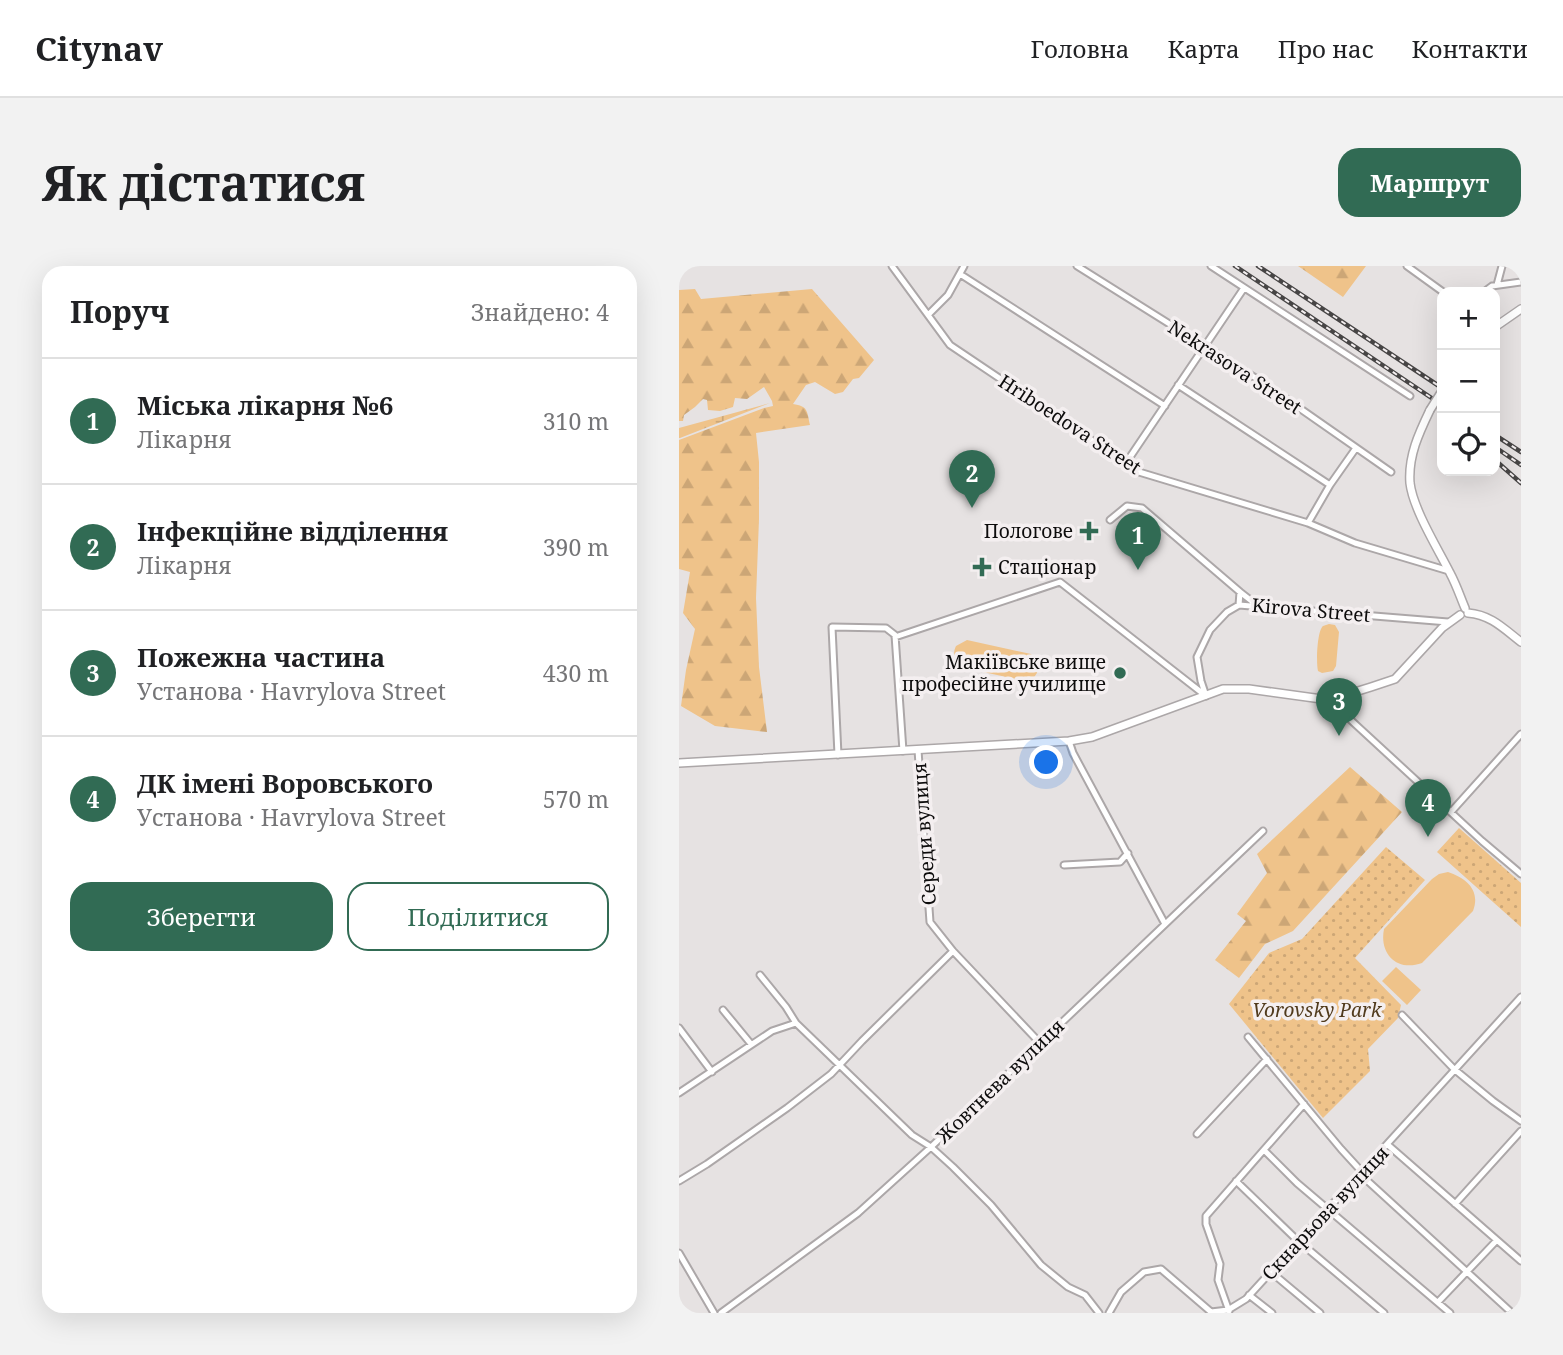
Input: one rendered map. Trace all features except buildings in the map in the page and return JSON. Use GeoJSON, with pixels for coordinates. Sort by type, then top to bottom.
{"type":"FeatureCollection","features":[{"type":"Feature","properties":{"kind":"street","name":"Hriboedova Street"},"geometry":{"type":"LineString","coordinates":[[892,266],[950,345],[1139,472],[1308,523],[1355,543],[1449,571]]}},
{"type":"Feature","properties":{"kind":"street"},"geometry":{"type":"LineString","coordinates":[[928,316],[948,295],[964,266]]}},
{"type":"Feature","properties":{"kind":"street","name":"Nekrasova Street"},"geometry":{"type":"LineString","coordinates":[[1077,266],[1262,382],[1391,472]]}},
{"type":"Feature","properties":{"kind":"street"},"geometry":{"type":"LineString","coordinates":[[1211,266],[1411,396]]}},
{"type":"Feature","properties":{"kind":"street"},"geometry":{"type":"LineString","coordinates":[[1407,266],[1437,288]]}},
{"type":"Feature","properties":{"kind":"street"},"geometry":{"type":"LineString","coordinates":[[1497,285],[1502,266]]}},
{"type":"Feature","properties":{"kind":"street"},"geometry":{"type":"LineString","coordinates":[[960,274],[1165,406]]}},
{"type":"Feature","properties":{"kind":"street"},"geometry":{"type":"LineString","coordinates":[[1493,287],[1521,282]]}},
{"type":"Feature","properties":{"kind":"street"},"geometry":{"type":"LineString","coordinates":[[1126,463],[1244,288]]}},
{"type":"Feature","properties":{"kind":"street"},"geometry":{"type":"LineString","coordinates":[[1500,324],[1521,309]]}},
{"type":"Feature","properties":{"kind":"street"},"geometry":{"type":"LineString","coordinates":[[1178,385],[1330,485]]}},
{"type":"Feature","properties":{"kind":"street"},"geometry":{"type":"LineString","coordinates":[[1437,399],[1416,440],[1410,479],[1413,497],[1449,571],[1463,611]]}},
{"type":"Feature","properties":{"kind":"street"},"geometry":{"type":"LineString","coordinates":[[1308,523],[1356,448]]}},
{"type":"Feature","properties":{"kind":"street"},"geometry":{"type":"LineString","coordinates":[[1110,520],[1127,506],[1142,508],[1258,606]]}},
{"type":"Feature","properties":{"kind":"street"},"geometry":{"type":"LineString","coordinates":[[895,637],[1060,582],[1206,696]]}},
{"type":"Feature","properties":{"kind":"street"},"geometry":{"type":"LineString","coordinates":[[1240,592],[1240,605]]}},
{"type":"Feature","properties":{"kind":"street","name":"Kirova Street"},"geometry":{"type":"LineString","coordinates":[[1206,696],[1197,657],[1210,630],[1227,612],[1240,605],[1450,622]]}},
{"type":"Feature","properties":{"kind":"street"},"geometry":{"type":"LineString","coordinates":[[679,763],[1069,741],[1093,737],[1223,690],[1249,689],[1329,700],[1395,679],[1442,628],[1463,611],[1481,614],[1493,620],[1521,642]]}},
{"type":"Feature","properties":{"kind":"street"},"geometry":{"type":"LineString","coordinates":[[838,755],[832,627],[886,628],[895,635],[904,751]]}},
{"type":"Feature","properties":{"kind":"street"},"geometry":{"type":"LineString","coordinates":[[1329,700],[1521,874]]}},
{"type":"Feature","properties":{"kind":"street"},"geometry":{"type":"LineString","coordinates":[[1451,812],[1521,733]]}},
{"type":"Feature","properties":{"kind":"street"},"geometry":{"type":"LineString","coordinates":[[1069,741],[1165,924]]}},
{"type":"Feature","properties":{"kind":"street","name":"Середи вулиця"},"geometry":{"type":"LineString","coordinates":[[918,750],[930,922],[953,951],[1040,1043]]}},
{"type":"Feature","properties":{"kind":"street","name":"Жовтнева вулиця"},"geometry":{"type":"LineString","coordinates":[[721,1313],[858,1213],[1263,831]]}},
{"type":"Feature","properties":{"kind":"street"},"geometry":{"type":"LineString","coordinates":[[1064,865],[1121,862],[1128,853]]}},
{"type":"Feature","properties":{"kind":"street"},"geometry":{"type":"LineString","coordinates":[[679,1181],[707,1164],[831,1074],[953,951]]}},
{"type":"Feature","properties":{"kind":"street"},"geometry":{"type":"LineString","coordinates":[[760,975],[796,1023],[912,1135],[931,1147],[991,1205],[1041,1265],[1067,1287],[1085,1295],[1099,1313]]}},
{"type":"Feature","properties":{"kind":"street","name":"Скнарьова вулиця"},"geometry":{"type":"LineString","coordinates":[[1229,1312],[1271,1272],[1521,997]]}},
{"type":"Feature","properties":{"kind":"street"},"geometry":{"type":"LineString","coordinates":[[723,1010],[751,1044]]}},
{"type":"Feature","properties":{"kind":"street"},"geometry":{"type":"LineString","coordinates":[[1402,1015],[1454,1069],[1521,1121]]}},
{"type":"Feature","properties":{"kind":"street"},"geometry":{"type":"LineString","coordinates":[[679,1093],[772,1031],[796,1023]]}},
{"type":"Feature","properties":{"kind":"street"},"geometry":{"type":"LineString","coordinates":[[679,1028],[712,1072]]}},
{"type":"Feature","properties":{"kind":"street"},"geometry":{"type":"LineString","coordinates":[[1248,1037],[1361,1172],[1512,1313]]}},
{"type":"Feature","properties":{"kind":"street"},"geometry":{"type":"LineString","coordinates":[[1197,1133],[1267,1059]]}},
{"type":"Feature","properties":{"kind":"street"},"geometry":{"type":"LineString","coordinates":[[1109,1313],[1121,1292],[1144,1272],[1161,1269],[1211,1312],[1229,1312],[1218,1280],[1220,1264],[1206,1216],[1304,1104]]}},
{"type":"Feature","properties":{"kind":"street"},"geometry":{"type":"LineString","coordinates":[[1455,1204],[1521,1131]]}},
{"type":"Feature","properties":{"kind":"street"},"geometry":{"type":"LineString","coordinates":[[1388,1145],[1521,1261]]}},
{"type":"Feature","properties":{"kind":"street"},"geometry":{"type":"LineString","coordinates":[[1264,1150],[1297,1183],[1450,1312]]}},
{"type":"Feature","properties":{"kind":"street"},"geometry":{"type":"LineString","coordinates":[[1236,1181],[1299,1241],[1384,1313]]}},
{"type":"Feature","properties":{"kind":"street"},"geometry":{"type":"LineString","coordinates":[[1438,1302],[1497,1240]]}},
{"type":"Feature","properties":{"kind":"street"},"geometry":{"type":"LineString","coordinates":[[679,1253],[714,1313]]}},
{"type":"Feature","properties":{"kind":"street"},"geometry":{"type":"LineString","coordinates":[[1271,1272],[1320,1313]]}},
{"type":"Feature","properties":{"kind":"street"},"geometry":{"type":"LineString","coordinates":[[1249,1295],[1272,1313]]}},
{"type":"Feature","properties":{"kind":"green space"},"geometry":{"type":"Polygon","coordinates":[[[1298,266],[1366,266],[1343,297],[1298,266]]]}},
{"type":"Feature","properties":{"kind":"green space"},"geometry":{"type":"Polygon","coordinates":[[[695,289],[701,299],[812,289],[874,360],[843,392],[835,394],[815,382],[806,385],[793,404],[806,410],[810,425],[756,433],[759,519],[756,598],[759,667],[767,732],[715,726],[681,706],[695,629],[683,613],[690,572],[679,569],[679,440],[773,406],[764,387],[747,399],[735,398],[733,407],[720,411],[708,410],[707,400],[703,399],[684,415],[683,421],[679,421],[679,290],[695,289]]]}},
{"type":"Feature","properties":{"kind":"green space"},"geometry":{"type":"Polygon","coordinates":[[[770,403],[680,438],[679,438],[679,428],[770,403]]]}},
{"type":"Feature","properties":{"kind":"green space"},"geometry":{"type":"Polygon","coordinates":[[[1335,625],[1339,632],[1336,666],[1333,671],[1322,673],[1317,667],[1318,640],[1323,626],[1335,625]]]}},
{"type":"Feature","properties":{"kind":"green space"},"geometry":{"type":"Polygon","coordinates":[[[967,640],[1031,654],[1037,662],[1038,672],[1029,682],[960,667],[955,657],[955,649],[967,640]]]}},
{"type":"Feature","properties":{"kind":"green space"},"geometry":{"type":"Polygon","coordinates":[[[1350,767],[1402,812],[1293,931],[1265,944],[1239,978],[1215,960],[1246,921],[1237,914],[1267,873],[1257,854],[1350,767]]]}},
{"type":"Feature","properties":{"kind":"green space"},"geometry":{"type":"Polygon","coordinates":[[[1459,828],[1521,883],[1521,927],[1437,852],[1459,828]]]}},
{"type":"Feature","properties":{"kind":"green space","name":"Vorovsky Park"},"geometry":{"type":"Polygon","coordinates":[[[1386,847],[1425,880],[1355,958],[1401,1005],[1398,1018],[1368,1049],[1370,1071],[1323,1118],[1229,1004],[1269,953],[1302,939],[1386,847]]]}},
{"type":"Feature","properties":{"kind":"green space"},"geometry":{"type":"Polygon","coordinates":[[[1448,872],[1470,886],[1475,897],[1473,911],[1422,963],[1398,963],[1387,953],[1384,946],[1384,929],[1432,879],[1448,872]]]}},
{"type":"Feature","properties":{"kind":"green space"},"geometry":{"type":"Polygon","coordinates":[[[1396,967],[1421,990],[1407,1005],[1382,981],[1396,967]]]}},
{"type":"Feature","properties":{"kind":"railway"},"geometry":{"type":"LineString","coordinates":[[1235,266],[1437,402]]}},
{"type":"Feature","properties":{"kind":"railway"},"geometry":{"type":"LineString","coordinates":[[1258,266],[1437,385]]}},
{"type":"Feature","properties":{"kind":"railway"},"geometry":{"type":"LineString","coordinates":[[1500,438],[1521,452]]}},
{"type":"Feature","properties":{"kind":"railway"},"geometry":{"type":"LineString","coordinates":[[1500,450],[1521,465]]}},
{"type":"Feature","properties":{"kind":"railway"},"geometry":{"type":"LineString","coordinates":[[1500,464],[1521,483]]}},
{"type":"Feature","properties":{"kind":"place","name":"Інфекційне відділення"},"geometry":{"type":"Point","coordinates":[972,508]}},
{"type":"Feature","properties":{"kind":"place","name":"Пологове"},"geometry":{"type":"Point","coordinates":[1089,531]}},
{"type":"Feature","properties":{"kind":"place","name":"Стаціонар"},"geometry":{"type":"Point","coordinates":[982,567]}},
{"type":"Feature","properties":{"kind":"place","name":"Міська лікарня №6"},"geometry":{"type":"Point","coordinates":[1138,570]}},
{"type":"Feature","properties":{"kind":"place","name":"Макіївське вище професійне училище"},"geometry":{"type":"Point","coordinates":[1120,673]}},
{"type":"Feature","properties":{"kind":"place","name":"Пожежна частина"},"geometry":{"type":"Point","coordinates":[1339,736]}},
{"type":"Feature","properties":{"kind":"place","name":"ДК імені Воровського"},"geometry":{"type":"Point","coordinates":[1428,837]}}]}
